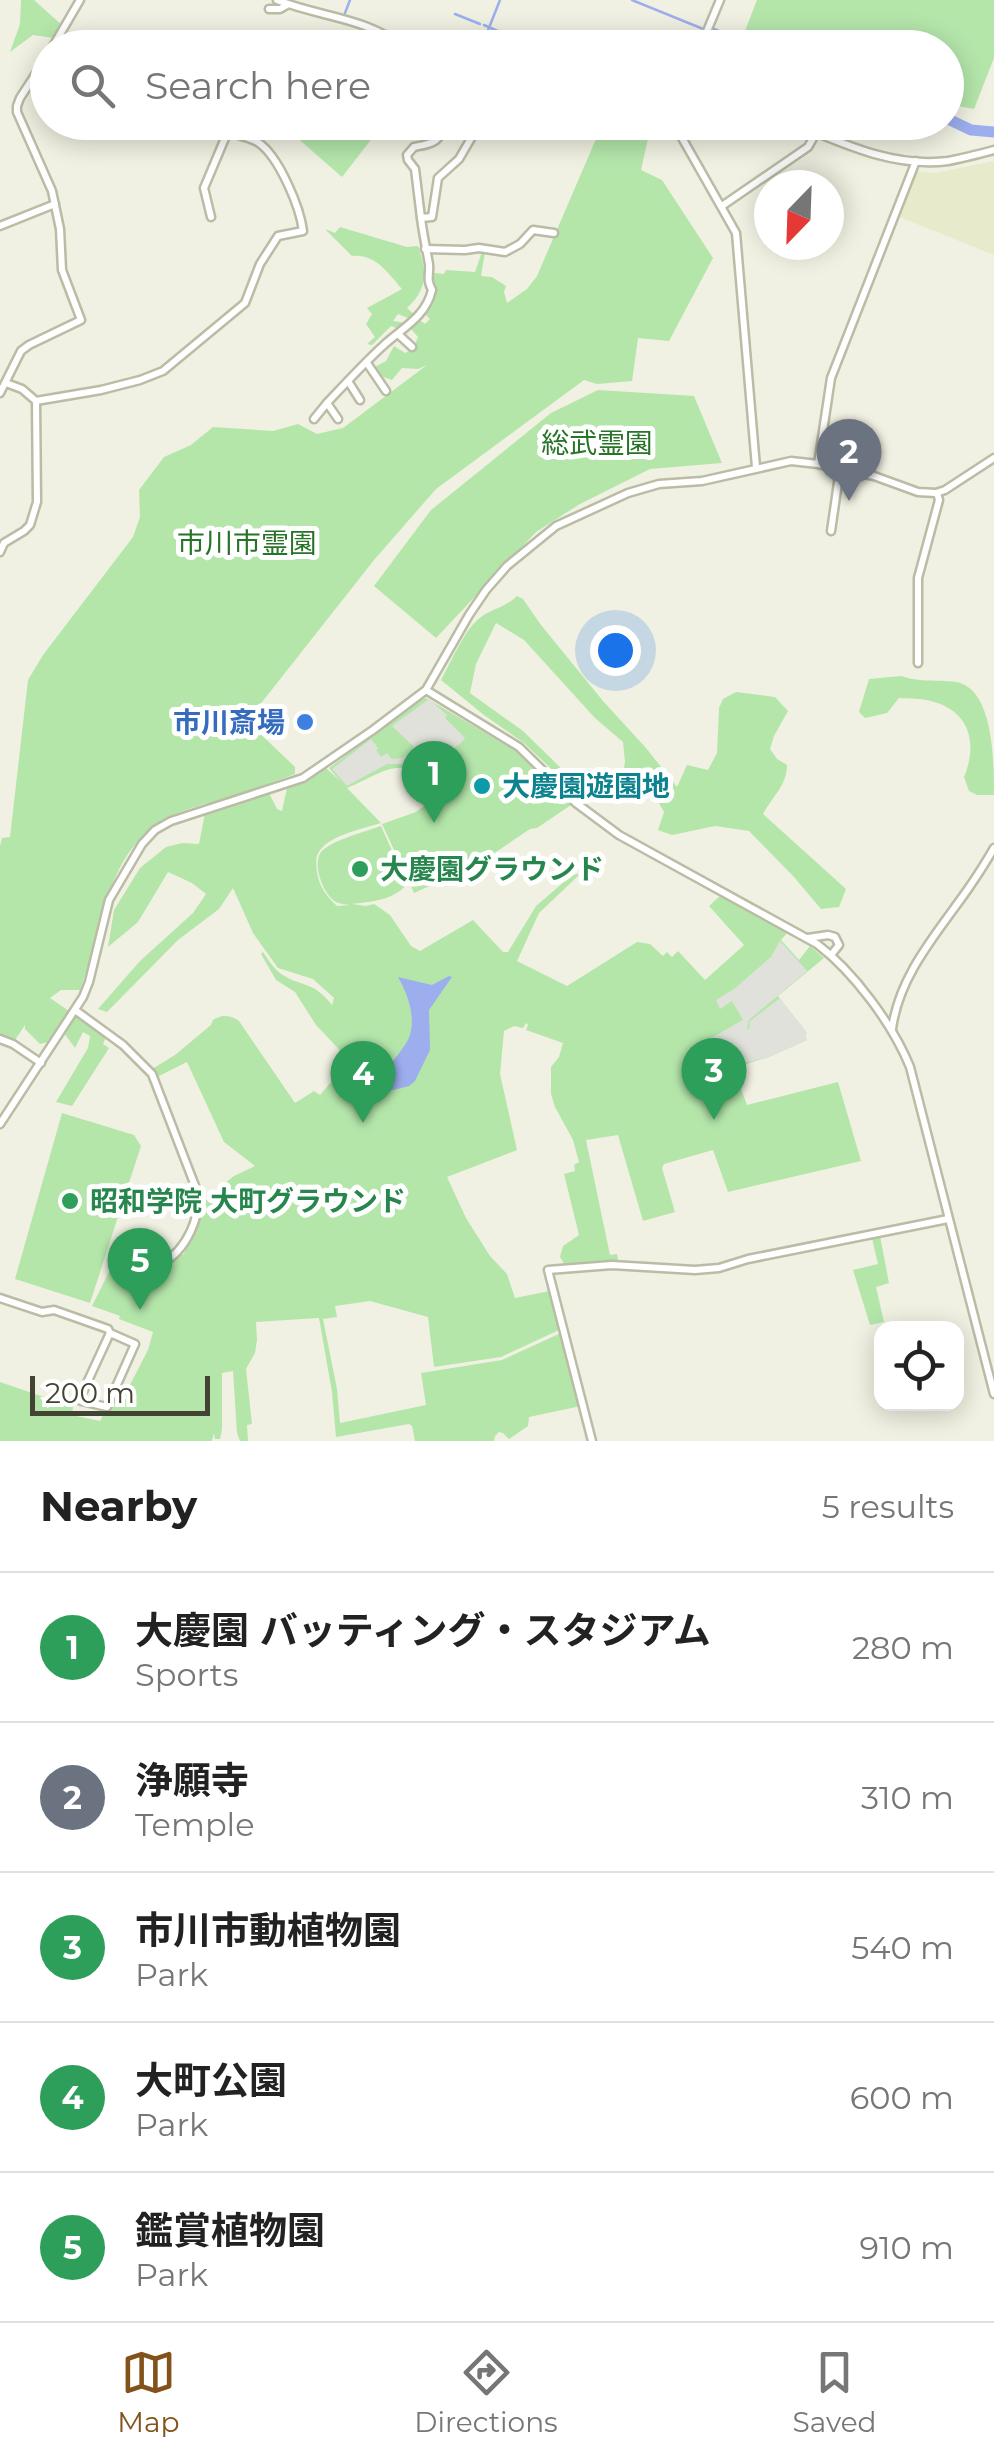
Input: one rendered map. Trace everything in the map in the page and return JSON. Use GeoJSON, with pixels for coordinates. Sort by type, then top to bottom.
{"type":"FeatureCollection","features":[{"type":"Feature","properties":{"kind":"street"},"geometry":{"type":"LineString","coordinates":[[62,30],[80,0]]}},
{"type":"Feature","properties":{"kind":"street"},"geometry":{"type":"LineString","coordinates":[[277,0],[379,30]]}},
{"type":"Feature","properties":{"kind":"street"},"geometry":{"type":"LineString","coordinates":[[707,30],[720,0]]}},
{"type":"Feature","properties":{"kind":"street"},"geometry":{"type":"LineString","coordinates":[[270,9],[288,4]]}},
{"type":"Feature","properties":{"kind":"street"},"geometry":{"type":"LineString","coordinates":[[0,393],[20,351],[81,320],[62,270],[55,204],[17,112],[30,83]]}},
{"type":"Feature","properties":{"kind":"street"},"geometry":{"type":"LineString","coordinates":[[211,217],[204,188],[224,140]]}},
{"type":"Feature","properties":{"kind":"street"},"geometry":{"type":"LineString","coordinates":[[36,401],[100,390],[162,371],[245,303],[260,264],[278,236],[304,230],[288,183],[259,142],[253,140]]}},
{"type":"Feature","properties":{"kind":"street"},"geometry":{"type":"LineString","coordinates":[[314,419],[348,380],[408,328],[428,304],[432,292],[422,218],[415,170],[407,155],[414,147],[438,140]]}},
{"type":"Feature","properties":{"kind":"street"},"geometry":{"type":"LineString","coordinates":[[422,218],[432,217],[438,178],[459,159],[470,140]]}},
{"type":"Feature","properties":{"kind":"street"},"geometry":{"type":"LineString","coordinates":[[683,140],[736,233],[756,468]]}},
{"type":"Feature","properties":{"kind":"street"},"geometry":{"type":"LineString","coordinates":[[722,206],[812,140]]}},
{"type":"Feature","properties":{"kind":"street"},"geometry":{"type":"LineString","coordinates":[[835,140],[876,155],[916,161],[948,161],[994,150]]}},
{"type":"Feature","properties":{"kind":"street"},"geometry":{"type":"LineString","coordinates":[[818,464],[830,378],[916,161]]}},
{"type":"Feature","properties":{"kind":"street"},"geometry":{"type":"LineString","coordinates":[[0,226],[55,204]]}},
{"type":"Feature","properties":{"kind":"street"},"geometry":{"type":"LineString","coordinates":[[424,250],[480,248],[505,252],[533,230],[554,233]]}},
{"type":"Feature","properties":{"kind":"street"},"geometry":{"type":"LineString","coordinates":[[398,334],[412,346]]}},
{"type":"Feature","properties":{"kind":"street"},"geometry":{"type":"LineString","coordinates":[[367,362],[386,392]]}},
{"type":"Feature","properties":{"kind":"street"},"geometry":{"type":"LineString","coordinates":[[348,380],[360,400]]}},
{"type":"Feature","properties":{"kind":"street"},"geometry":{"type":"LineString","coordinates":[[0,552],[4,543],[24,531],[34,518],[38,485],[36,401],[6,382]]}},
{"type":"Feature","properties":{"kind":"street"},"geometry":{"type":"LineString","coordinates":[[328,403],[338,419]]}},
{"type":"Feature","properties":{"kind":"street"},"geometry":{"type":"LineString","coordinates":[[0,1124],[75,1010],[89,982],[109,900],[142,844],[155,830],[171,821],[303,778],[426,690],[486,590],[507,566],[556,526],[642,488],[702,481],[791,461],[874,476],[918,492],[937,493],[994,458]]}},
{"type":"Feature","properties":{"kind":"street"},"geometry":{"type":"LineString","coordinates":[[832,531],[840,469]]}},
{"type":"Feature","properties":{"kind":"street"},"geometry":{"type":"LineString","coordinates":[[918,663],[918,578],[939,500],[937,493]]}},
{"type":"Feature","properties":{"kind":"street"},"geometry":{"type":"LineString","coordinates":[[426,690],[519,747],[576,803],[619,835],[831,955],[892,1030],[910,1067],[994,1394]]}},
{"type":"Feature","properties":{"kind":"street"},"geometry":{"type":"LineString","coordinates":[[892,1030],[904,987],[920,956],[994,848]]}},
{"type":"Feature","properties":{"kind":"street"},"geometry":{"type":"LineString","coordinates":[[807,938],[835,937],[839,947],[831,955]]}},
{"type":"Feature","properties":{"kind":"street"},"geometry":{"type":"LineString","coordinates":[[75,1010],[123,1045],[152,1074],[197,1191],[198,1210],[184,1243],[162,1263]]}},
{"type":"Feature","properties":{"kind":"street"},"geometry":{"type":"LineString","coordinates":[[0,1038],[40,1062]]}},
{"type":"Feature","properties":{"kind":"street"},"geometry":{"type":"LineString","coordinates":[[592,1441],[548,1270],[612,1265],[719,1268],[948,1219]]}},
{"type":"Feature","properties":{"kind":"street"},"geometry":{"type":"LineString","coordinates":[[0,1298],[42,1312],[54,1310],[108,1329],[135,1344],[108,1407],[80,1398],[110,1333]]}},
{"type":"Feature","properties":{"kind":"shaded area"},"geometry":{"type":"Polygon","coordinates":[[[994,161],[994,255],[897,216],[916,171],[935,173],[994,161]]]}},
{"type":"Feature","properties":{"kind":"shaded area"},"geometry":{"type":"Polygon","coordinates":[[[429,699],[465,738],[425,769],[387,764],[347,786],[332,769],[371,739],[381,757],[387,753],[392,759],[403,758],[414,747],[392,726],[429,699]]]}},
{"type":"Feature","properties":{"kind":"shaded area"},"geometry":{"type":"Polygon","coordinates":[[[780,941],[807,971],[749,1020],[747,1029],[750,1021],[780,998],[807,1033],[807,1040],[769,1057],[707,1073],[692,1049],[743,1020],[732,1001],[720,1009],[716,1000],[771,957],[780,941]]]}},
{"type":"Feature","properties":{"kind":"green space"},"geometry":{"type":"Polygon","coordinates":[[[21,0],[34,0],[63,26],[60,30],[30,30],[30,37],[10,52],[20,24],[21,0]]]}},
{"type":"Feature","properties":{"kind":"green space"},"geometry":{"type":"Polygon","coordinates":[[[757,0],[994,0],[994,58],[974,109],[964,107],[964,30],[745,30],[757,0]]]}},
{"type":"Feature","properties":{"kind":"green space"},"geometry":{"type":"Polygon","coordinates":[[[300,140],[371,140],[342,177],[300,140]]]}},
{"type":"Feature","properties":{"kind":"green space","name":"市川市霊園"},"geometry":{"type":"Polygon","coordinates":[[[596,140],[648,140],[641,170],[662,180],[713,258],[669,341],[638,338],[632,381],[597,384],[584,380],[436,489],[374,560],[247,721],[295,767],[295,774],[265,785],[277,809],[282,811],[287,788],[326,768],[340,781],[329,768],[426,698],[516,751],[571,805],[478,864],[414,893],[382,824],[416,812],[438,796],[415,773],[396,768],[386,770],[347,788],[381,823],[341,836],[321,849],[316,863],[318,877],[326,895],[337,906],[351,905],[336,902],[327,893],[318,871],[321,852],[381,826],[407,884],[389,897],[352,904],[374,904],[390,915],[411,946],[420,951],[473,920],[503,952],[508,952],[536,906],[578,874],[539,913],[517,961],[567,986],[637,942],[650,944],[663,956],[667,952],[672,957],[678,951],[705,980],[744,945],[709,906],[720,896],[788,932],[781,940],[799,960],[810,946],[824,958],[778,996],[807,1033],[807,1040],[733,1068],[747,1105],[838,1082],[861,1161],[728,1192],[713,1150],[664,1164],[675,1212],[643,1221],[618,1135],[586,1140],[610,1255],[617,1254],[618,1260],[565,1265],[560,1257],[563,1246],[579,1235],[564,1174],[575,1171],[574,1165],[579,1162],[551,1094],[551,1067],[563,1043],[526,1030],[526,1023],[523,1028],[514,1026],[504,1031],[500,1074],[517,1150],[447,1177],[466,1218],[490,1256],[507,1274],[515,1298],[550,1291],[559,1330],[501,1357],[434,1367],[428,1317],[370,1301],[335,1306],[337,1317],[323,1319],[340,1423],[426,1405],[421,1373],[502,1360],[561,1333],[581,1406],[529,1417],[528,1426],[509,1439],[499,1432],[494,1441],[415,1441],[409,1424],[336,1437],[319,1318],[256,1322],[255,1353],[246,1369],[252,1424],[247,1425],[248,1441],[240,1441],[237,1433],[233,1371],[222,1373],[220,1439],[215,1439],[214,1433],[212,1441],[0,1441],[0,1382],[73,1407],[72,1415],[100,1421],[111,1404],[119,1406],[153,1332],[92,1306],[130,1230],[169,1253],[176,1249],[183,1255],[206,1200],[219,1194],[220,1187],[234,1176],[255,1166],[224,1142],[187,1062],[157,1077],[152,1069],[223,1016],[239,1021],[295,1103],[314,1091],[320,1095],[350,1061],[316,1025],[295,992],[276,980],[261,954],[280,973],[312,987],[332,1005],[334,998],[313,979],[278,968],[253,933],[233,888],[219,909],[178,940],[107,1012],[98,1009],[140,961],[193,913],[206,894],[168,872],[138,922],[108,947],[114,910],[140,868],[166,847],[199,844],[207,803],[163,820],[128,853],[108,896],[80,990],[61,990],[50,998],[69,1011],[48,1042],[40,1044],[25,1025],[15,1040],[0,1034],[0,846],[2,838],[10,837],[28,680],[133,537],[140,517],[139,490],[164,457],[191,445],[213,427],[273,431],[298,424],[317,434],[343,428],[427,365],[402,368],[392,380],[378,375],[373,368],[386,361],[394,346],[405,353],[413,349],[418,337],[410,328],[418,319],[425,324],[430,319],[424,313],[430,308],[436,288],[431,285],[434,273],[475,272],[485,252],[481,276],[492,277],[506,286],[507,303],[537,276],[596,140]]]}},
{"type":"Feature","properties":{"kind":"green space"},"geometry":{"type":"Polygon","coordinates":[[[340,227],[407,247],[418,246],[421,255],[422,287],[407,308],[416,316],[413,320],[398,314],[393,321],[407,323],[402,330],[391,326],[372,345],[367,344],[375,337],[366,324],[372,314],[367,308],[402,289],[380,265],[352,256],[325,229],[335,233],[340,227]]]}},
{"type":"Feature","properties":{"kind":"green space","name":"総武霊園"},"geometry":{"type":"Polygon","coordinates":[[[598,390],[694,396],[722,463],[650,469],[580,504],[536,532],[436,638],[374,586],[431,510],[551,413],[598,390]]]}},
{"type":"Feature","properties":{"kind":"green space"},"geometry":{"type":"Polygon","coordinates":[[[517,596],[677,787],[687,765],[708,770],[717,753],[723,699],[736,692],[775,697],[788,711],[770,749],[787,765],[782,785],[763,814],[846,889],[839,907],[821,909],[749,831],[715,826],[672,835],[658,830],[664,812],[655,796],[636,792],[622,779],[623,742],[595,718],[524,640],[496,623],[476,664],[470,693],[523,731],[567,774],[566,783],[524,743],[441,680],[475,622],[517,596]]]}},
{"type":"Feature","properties":{"kind":"green space"},"geometry":{"type":"Polygon","coordinates":[[[901,676],[956,682],[969,687],[978,698],[989,729],[994,795],[969,791],[964,777],[970,741],[955,712],[927,700],[899,698],[887,713],[865,718],[859,712],[869,679],[901,676]]]}},
{"type":"Feature","properties":{"kind":"green space"},"geometry":{"type":"Polygon","coordinates":[[[75,1017],[106,1037],[103,1044],[109,1048],[72,1106],[56,1102],[88,1048],[90,1036],[83,1032],[75,1048],[64,1033],[75,1017]]]}},
{"type":"Feature","properties":{"kind":"green space"},"geometry":{"type":"Polygon","coordinates":[[[62,1113],[134,1135],[141,1146],[90,1303],[15,1279],[62,1113]]]}},
{"type":"Feature","properties":{"kind":"green space"},"geometry":{"type":"Polygon","coordinates":[[[880,1236],[889,1283],[876,1287],[884,1321],[870,1325],[853,1270],[878,1264],[872,1238],[880,1236]]]}},
{"type":"Feature","properties":{"kind":"water"},"geometry":{"type":"Polygon","coordinates":[[[398,977],[432,985],[452,977],[429,1010],[430,1050],[415,1081],[381,1093],[387,1072],[411,1029],[409,1002],[398,977]]]}},
{"type":"Feature","properties":{"kind":"waterway"},"geometry":{"type":"LineString","coordinates":[[345,13],[350,0]]}},
{"type":"Feature","properties":{"kind":"waterway"},"geometry":{"type":"LineString","coordinates":[[488,30],[500,0]]}},
{"type":"Feature","properties":{"kind":"waterway"},"geometry":{"type":"LineString","coordinates":[[632,0],[706,30]]}},
{"type":"Feature","properties":{"kind":"waterway"},"geometry":{"type":"LineString","coordinates":[[455,14],[480,24]]}},
{"type":"Feature","properties":{"kind":"waterway"},"geometry":{"type":"LineString","coordinates":[[484,25],[495,30]]}},
{"type":"Feature","properties":{"kind":"waterway"},"geometry":{"type":"LineString","coordinates":[[964,127],[994,132]]}},
{"type":"Feature","properties":{"kind":"place","name":"浄願寺"},"geometry":{"type":"Point","coordinates":[849,501]}},
{"type":"Feature","properties":{"kind":"place","name":"市川斎場"},"geometry":{"type":"Point","coordinates":[305,722]}},
{"type":"Feature","properties":{"kind":"place","name":"大慶園遊園地"},"geometry":{"type":"Point","coordinates":[482,786]}},
{"type":"Feature","properties":{"kind":"place","name":"大慶園 バッティング・スタジアム"},"geometry":{"type":"Point","coordinates":[434,823]}},
{"type":"Feature","properties":{"kind":"place","name":"大慶園グラウンド"},"geometry":{"type":"Point","coordinates":[360,869]}},
{"type":"Feature","properties":{"kind":"place","name":"市川市動植物園"},"geometry":{"type":"Point","coordinates":[714,1120]}},
{"type":"Feature","properties":{"kind":"place","name":"大町公園"},"geometry":{"type":"Point","coordinates":[363,1123]}},
{"type":"Feature","properties":{"kind":"place","name":"昭和学院 大町グラウンド"},"geometry":{"type":"Point","coordinates":[70,1201]}},
{"type":"Feature","properties":{"kind":"place","name":"鑑賞植物園"},"geometry":{"type":"Point","coordinates":[140,1310]}}]}
